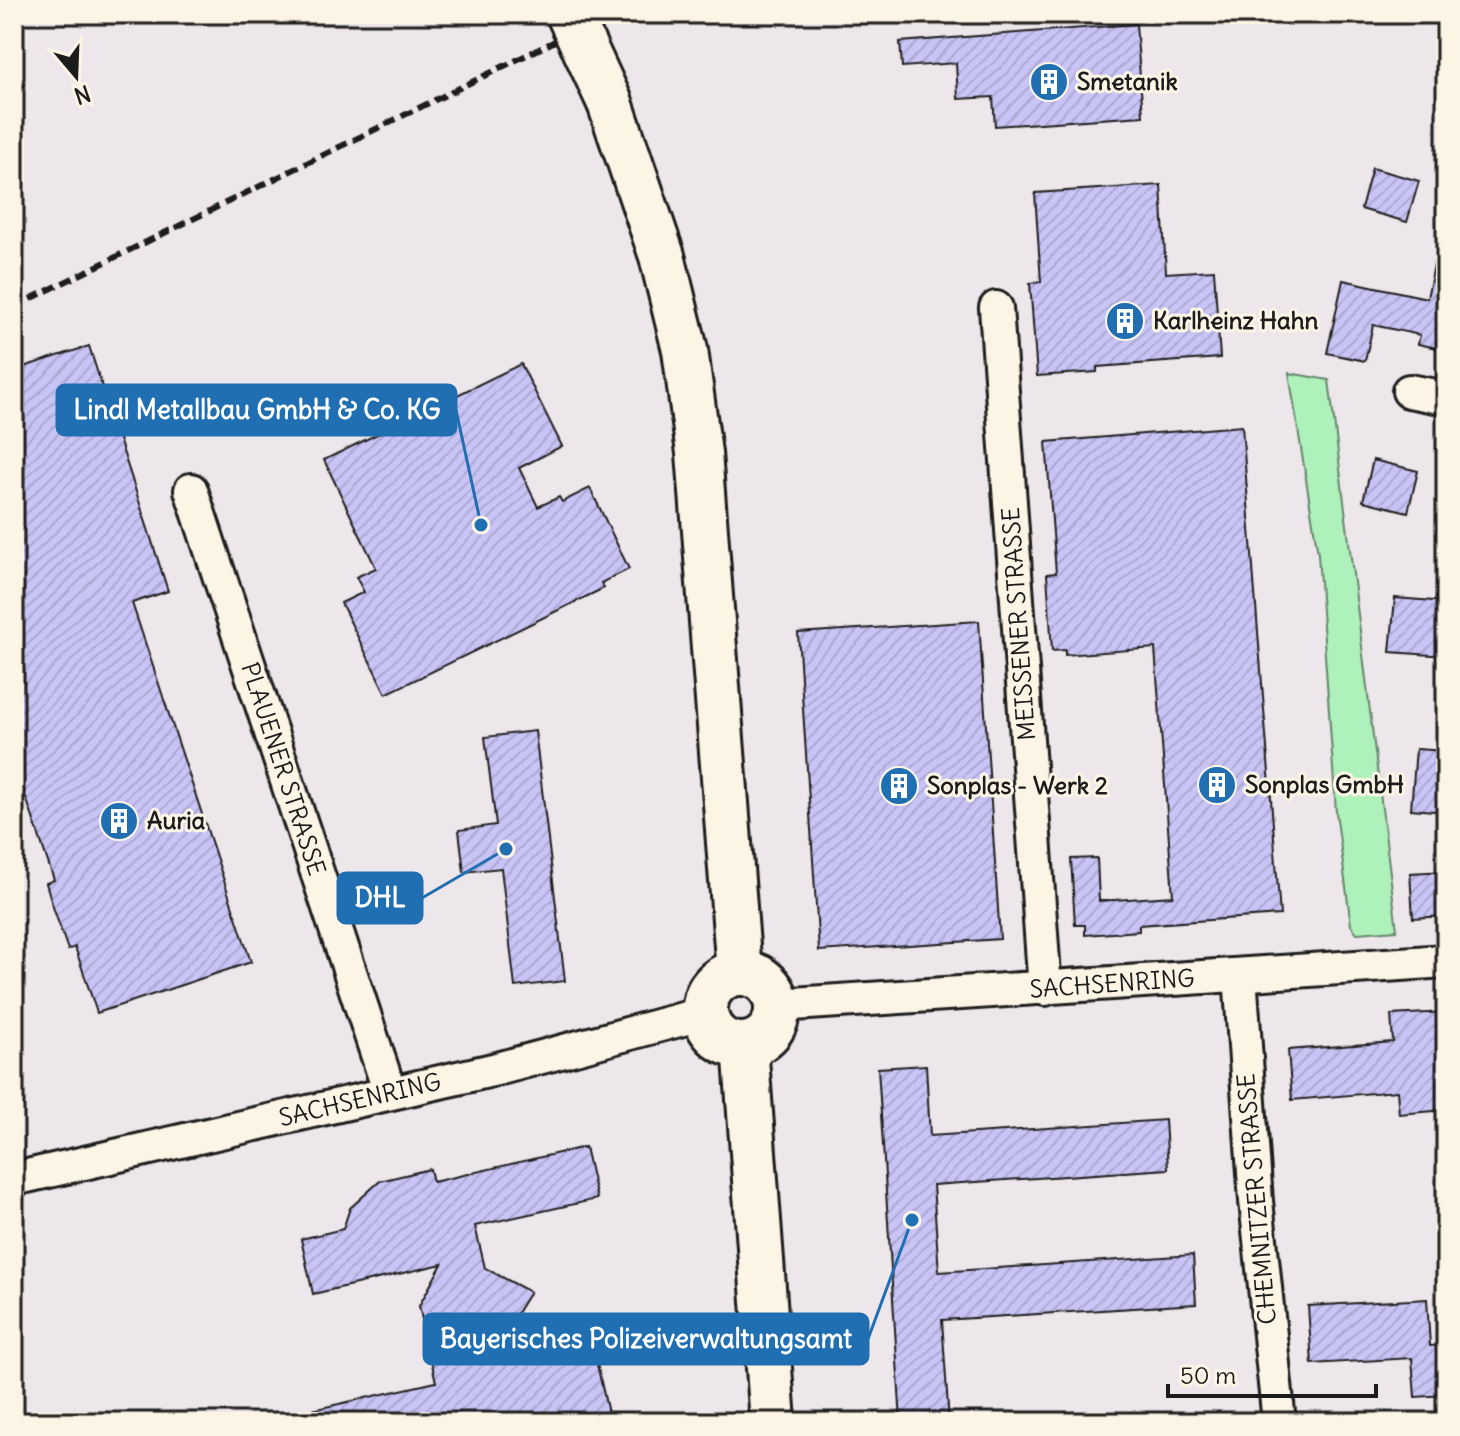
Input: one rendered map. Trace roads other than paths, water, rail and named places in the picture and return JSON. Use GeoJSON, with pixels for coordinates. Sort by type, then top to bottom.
{"type":"FeatureCollection","features":[{"type":"Feature","properties":{"kind":"street"},"geometry":{"type":"LineString","coordinates":[[569,14],[610,103],[662,256],[685,350],[701,468],[739,972]]}},
{"type":"Feature","properties":{"kind":"street","name":"MEISSENER STRASSE"},"geometry":{"type":"LineString","coordinates":[[996,308],[1045,989]]}},
{"type":"Feature","properties":{"kind":"street"},"geometry":{"type":"LineString","coordinates":[[1409,391],[1446,398]]}},
{"type":"Feature","properties":{"kind":"street","name":"PLAUENER STRASSE"},"geometry":{"type":"LineString","coordinates":[[191,490],[390,1093]]}},
{"type":"Feature","properties":{"kind":"street","name":"SACHSENRING"},"geometry":{"type":"LineString","coordinates":[[778,1005],[1446,961]]}},
{"type":"Feature","properties":{"kind":"street"},"geometry":{"type":"LineString","coordinates":[[739,972],[764,980],[773,989],[778,1005],[771,1030],[762,1039],[745,1045],[720,1038],[708,1025],[705,1013],[708,993],[714,985],[720,978],[739,972]]}},
{"type":"Feature","properties":{"kind":"street","name":"CHEMNITZER STRASSE"},"geometry":{"type":"LineString","coordinates":[[1240,975],[1256,1201],[1279,1422]]}},
{"type":"Feature","properties":{"kind":"street","name":"SACHSENRING"},"geometry":{"type":"LineString","coordinates":[[14,1179],[497,1069],[705,1013]]}},
{"type":"Feature","properties":{"kind":"street"},"geometry":{"type":"LineString","coordinates":[[745,1045],[773,1422]]}},
{"type":"Feature","properties":{"kind":"railway"},"geometry":{"type":"LineString","coordinates":[[14,307],[610,14]]}},
{"type":"Feature","properties":{"kind":"place","name":"Smetanik"},"geometry":{"type":"Point","coordinates":[1049,82]}},
{"type":"Feature","properties":{"kind":"place","name":"Karlheinz Hahn"},"geometry":{"type":"Point","coordinates":[1125,321]}},
{"type":"Feature","properties":{"kind":"place","name":"Lindl Metallbau GmbH & Co. KG"},"geometry":{"type":"Point","coordinates":[481,525]}},
{"type":"Feature","properties":{"kind":"place","name":"Sonplas GmbH"},"geometry":{"type":"Point","coordinates":[1217,785]}},
{"type":"Feature","properties":{"kind":"place","name":"Sonplas - Werk 2"},"geometry":{"type":"Point","coordinates":[899,786]}},
{"type":"Feature","properties":{"kind":"place","name":"Auria"},"geometry":{"type":"Point","coordinates":[119,821]}},
{"type":"Feature","properties":{"kind":"place","name":"DHL"},"geometry":{"type":"Point","coordinates":[506,849]}},
{"type":"Feature","properties":{"kind":"place","name":"Bayerisches Polizeiverwaltungsamt"},"geometry":{"type":"Point","coordinates":[912,1220]}}]}
